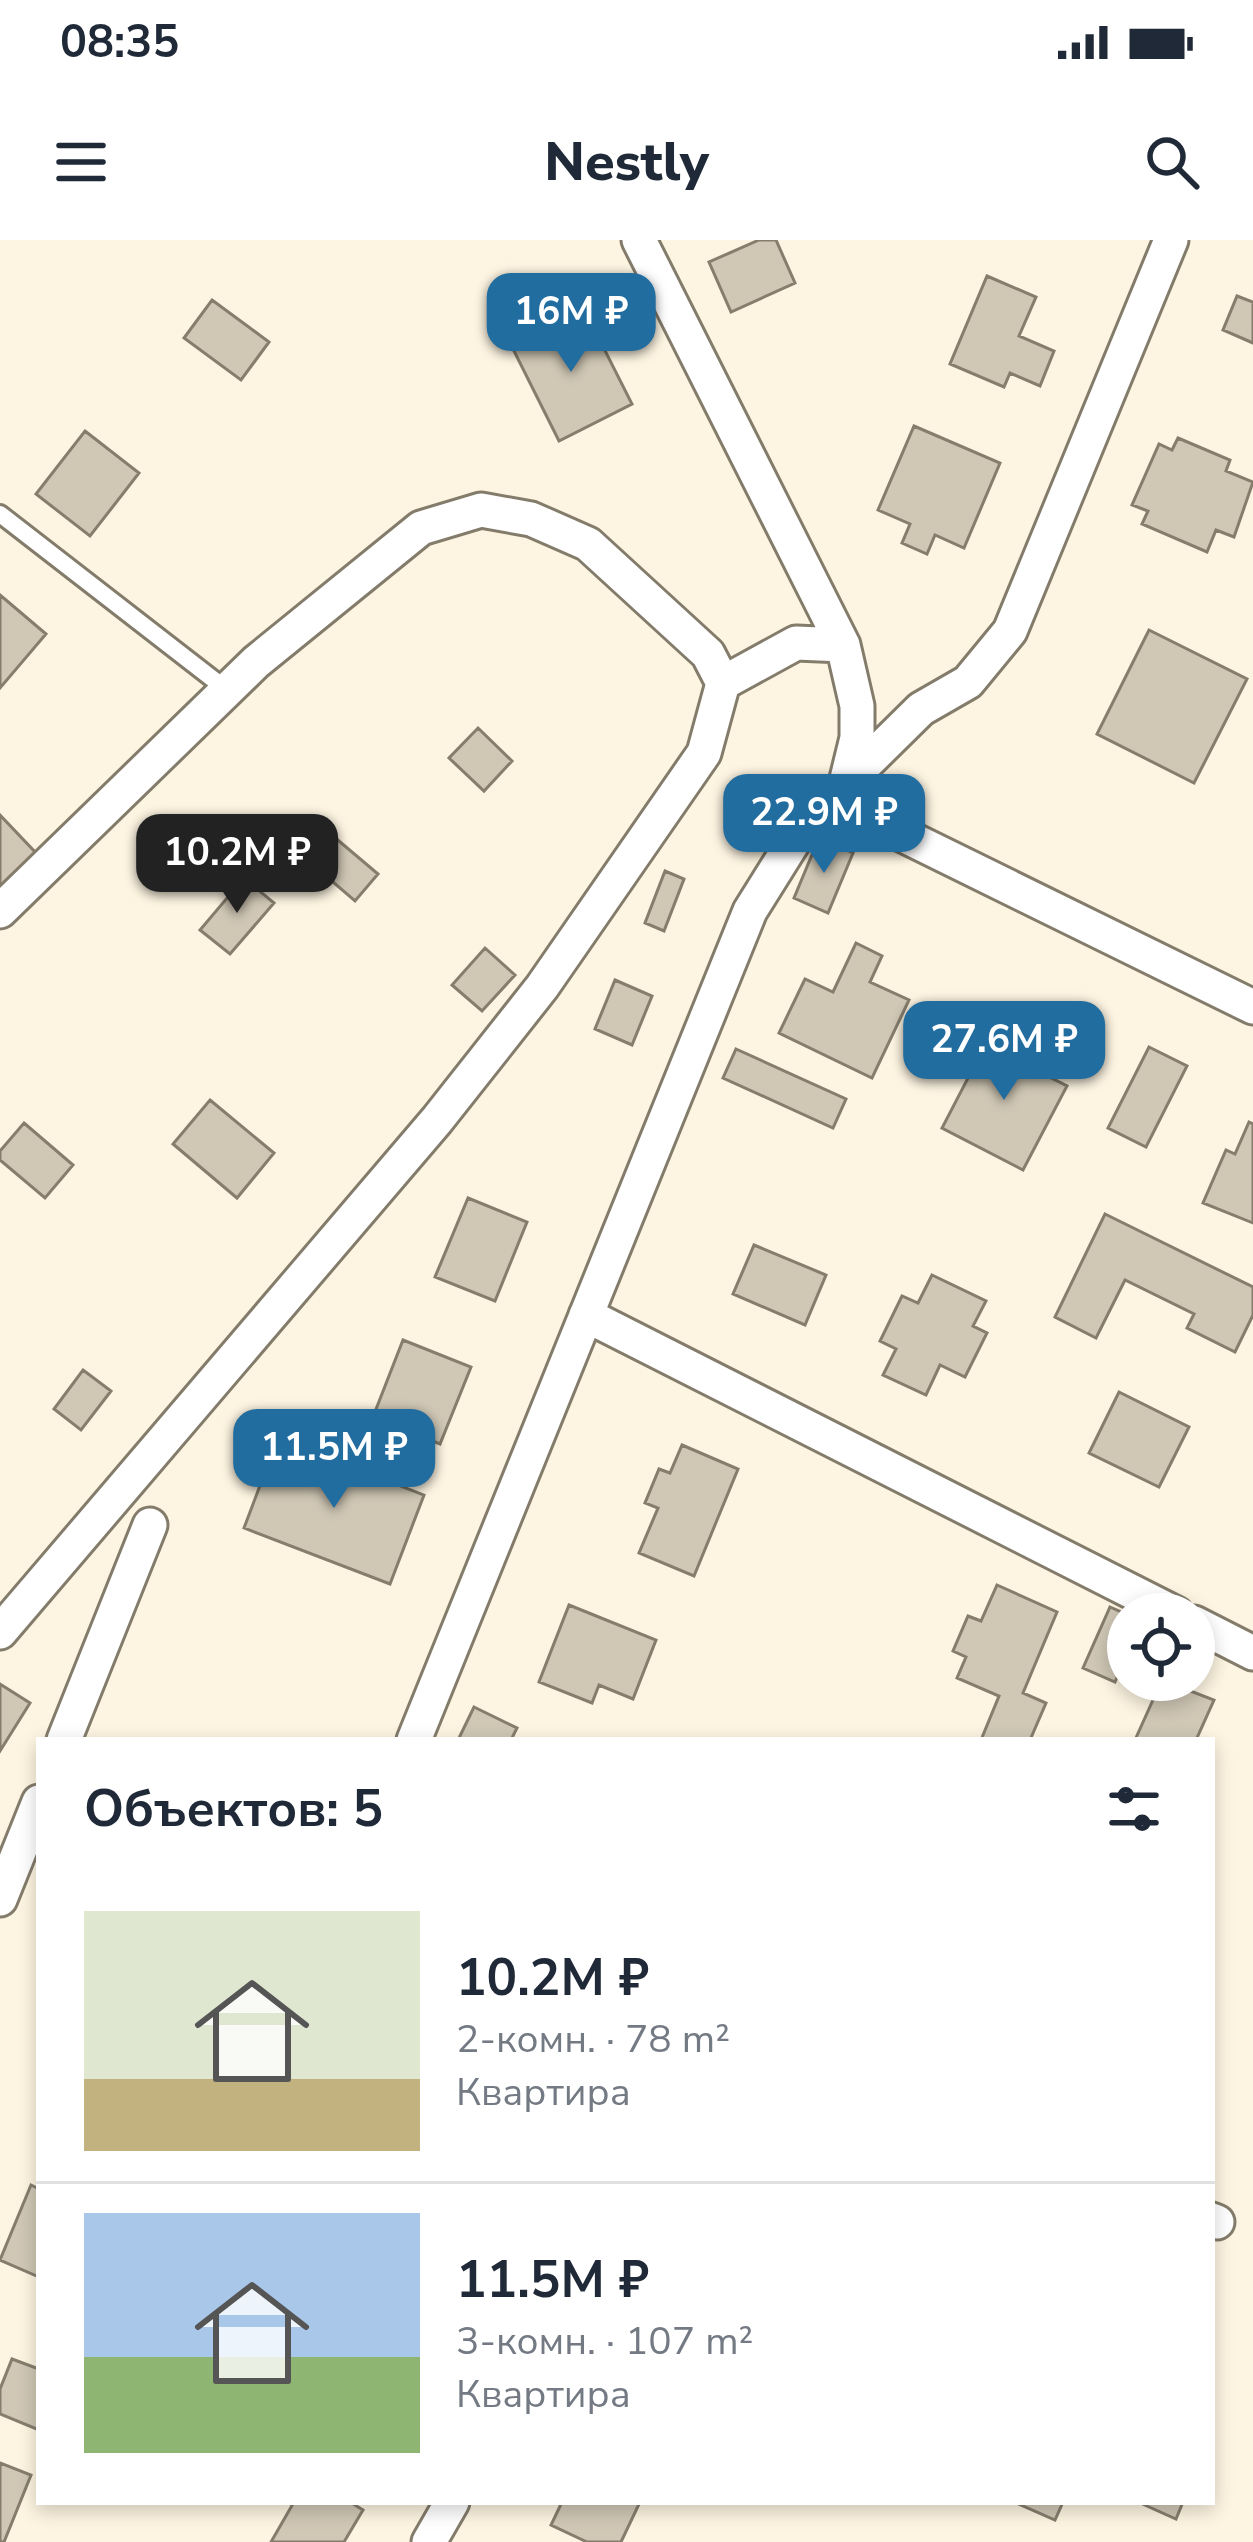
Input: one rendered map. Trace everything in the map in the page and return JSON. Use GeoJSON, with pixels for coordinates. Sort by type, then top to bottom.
{"type":"FeatureCollection","features":[{"type":"Feature","properties":{"kind":"street"},"geometry":{"type":"LineString","coordinates":[[639,240],[842,645],[856,706],[846,784]]}},
{"type":"Feature","properties":{"kind":"street"},"geometry":{"type":"LineString","coordinates":[[415,1737],[751,911],[795,838],[921,709],[968,682],[1010,631],[1171,240]]}},
{"type":"Feature","properties":{"kind":"street"},"geometry":{"type":"LineString","coordinates":[[0,911],[227,690],[421,528],[481,510],[531,519],[588,544],[708,654],[723,683],[704,753],[542,987],[437,1120],[0,1632]]}},
{"type":"Feature","properties":{"kind":"street"},"geometry":{"type":"LineString","coordinates":[[723,683],[796,644],[842,645]]}},
{"type":"Feature","properties":{"kind":"street"},"geometry":{"type":"LineString","coordinates":[[846,784],[901,834],[1253,1006]]}},
{"type":"Feature","properties":{"kind":"street"},"geometry":{"type":"LineString","coordinates":[[586,1315],[1135,1593]]}},
{"type":"Feature","properties":{"kind":"street"},"geometry":{"type":"LineString","coordinates":[[65,1737],[150,1525]]}},
{"type":"Feature","properties":{"kind":"street"},"geometry":{"type":"LineString","coordinates":[[1215,1634],[1253,1653]]}},
{"type":"Feature","properties":{"kind":"street"},"geometry":{"type":"LineString","coordinates":[[0,1899],[36,1809]]}},
{"type":"Feature","properties":{"kind":"street"},"geometry":{"type":"LineString","coordinates":[[429,2542],[450,2505]]}},
{"type":"Feature","properties":{"kind":"lane"},"geometry":{"type":"LineString","coordinates":[[0,514],[227,690]]}},
{"type":"Feature","properties":{"kind":"building"},"geometry":{"type":"Polygon","coordinates":[[[759,240],[776,240],[795,283],[731,312],[709,262],[759,240]]]}},
{"type":"Feature","properties":{"kind":"building"},"geometry":{"type":"Polygon","coordinates":[[[987,276],[1036,297],[1019,336],[1054,351],[1040,386],[1010,373],[1004,387],[950,364],[987,276]]]}},
{"type":"Feature","properties":{"kind":"building"},"geometry":{"type":"Polygon","coordinates":[[[1237,296],[1253,302],[1253,343],[1223,330],[1237,296]]]}},
{"type":"Feature","properties":{"kind":"building"},"geometry":{"type":"Polygon","coordinates":[[[212,300],[269,342],[241,380],[184,338],[212,300]]]}},
{"type":"Feature","properties":{"kind":"building"},"geometry":{"type":"Polygon","coordinates":[[[584,309],[632,404],[559,441],[511,345],[584,309]]]}},
{"type":"Feature","properties":{"kind":"building"},"geometry":{"type":"Polygon","coordinates":[[[914,426],[1000,463],[964,548],[935,535],[927,554],[902,543],[910,524],[878,510],[914,426]]]}},
{"type":"Feature","properties":{"kind":"building"},"geometry":{"type":"Polygon","coordinates":[[[85,431],[139,473],[90,536],[36,494],[85,431]]]}},
{"type":"Feature","properties":{"kind":"building"},"geometry":{"type":"Polygon","coordinates":[[[1178,438],[1230,460],[1226,471],[1253,482],[1234,537],[1216,530],[1207,552],[1142,524],[1148,511],[1132,505],[1159,444],[1172,450],[1178,438]]]}},
{"type":"Feature","properties":{"kind":"building"},"geometry":{"type":"Polygon","coordinates":[[[0,595],[46,634],[0,688],[0,595]]]}},
{"type":"Feature","properties":{"kind":"building"},"geometry":{"type":"Polygon","coordinates":[[[1149,630],[1247,679],[1194,783],[1097,734],[1149,630]]]}},
{"type":"Feature","properties":{"kind":"building"},"geometry":{"type":"Polygon","coordinates":[[[478,728],[512,761],[484,791],[449,758],[478,728]]]}},
{"type":"Feature","properties":{"kind":"building"},"geometry":{"type":"Polygon","coordinates":[[[0,815],[37,854],[0,888],[0,815]]]}},
{"type":"Feature","properties":{"kind":"building"},"geometry":{"type":"Polygon","coordinates":[[[320,825],[378,874],[355,901],[298,852],[320,825]]]}},
{"type":"Feature","properties":{"kind":"building"},"geometry":{"type":"Polygon","coordinates":[[[819,838],[853,853],[828,913],[794,898],[819,838]]]}},
{"type":"Feature","properties":{"kind":"building"},"geometry":{"type":"Polygon","coordinates":[[[665,871],[684,879],[664,931],[645,923],[665,871]]]}},
{"type":"Feature","properties":{"kind":"building"},"geometry":{"type":"Polygon","coordinates":[[[244,878],[274,903],[230,954],[200,930],[244,878]]]}},
{"type":"Feature","properties":{"kind":"building"},"geometry":{"type":"Polygon","coordinates":[[[856,943],[882,956],[870,982],[909,1000],[872,1078],[779,1033],[805,979],[833,992],[856,943]]]}},
{"type":"Feature","properties":{"kind":"building"},"geometry":{"type":"Polygon","coordinates":[[[485,948],[515,975],[482,1011],[452,985],[485,948]]]}},
{"type":"Feature","properties":{"kind":"building"},"geometry":{"type":"Polygon","coordinates":[[[615,980],[652,996],[632,1045],[595,1029],[615,980]]]}},
{"type":"Feature","properties":{"kind":"building"},"geometry":{"type":"Polygon","coordinates":[[[995,1026],[1023,1041],[1014,1059],[1067,1086],[1023,1170],[942,1128],[995,1026]]]}},
{"type":"Feature","properties":{"kind":"building"},"geometry":{"type":"Polygon","coordinates":[[[1149,1047],[1187,1066],[1146,1147],[1108,1128],[1149,1047]]]}},
{"type":"Feature","properties":{"kind":"building"},"geometry":{"type":"Polygon","coordinates":[[[736,1049],[846,1099],[833,1128],[723,1078],[736,1049]]]}},
{"type":"Feature","properties":{"kind":"building"},"geometry":{"type":"Polygon","coordinates":[[[210,1100],[274,1153],[237,1198],[173,1144],[210,1100]]]}},
{"type":"Feature","properties":{"kind":"building"},"geometry":{"type":"Polygon","coordinates":[[[1249,1122],[1253,1124],[1253,1223],[1203,1203],[1226,1150],[1235,1154],[1249,1122]]]}},
{"type":"Feature","properties":{"kind":"building"},"geometry":{"type":"Polygon","coordinates":[[[24,1123],[73,1165],[45,1198],[0,1160],[0,1151],[24,1123]]]}},
{"type":"Feature","properties":{"kind":"building"},"geometry":{"type":"Polygon","coordinates":[[[468,1198],[527,1222],[495,1301],[435,1277],[468,1198]]]}},
{"type":"Feature","properties":{"kind":"building"},"geometry":{"type":"Polygon","coordinates":[[[1105,1214],[1253,1287],[1253,1315],[1235,1352],[1187,1328],[1194,1314],[1125,1280],[1096,1338],[1055,1317],[1105,1214]]]}},
{"type":"Feature","properties":{"kind":"building"},"geometry":{"type":"Polygon","coordinates":[[[754,1245],[826,1275],[805,1325],[733,1294],[754,1245]]]}},
{"type":"Feature","properties":{"kind":"building"},"geometry":{"type":"Polygon","coordinates":[[[932,1275],[986,1301],[973,1326],[987,1333],[965,1377],[940,1365],[926,1395],[883,1375],[896,1349],[880,1341],[902,1296],[918,1303],[932,1275]]]}},
{"type":"Feature","properties":{"kind":"building"},"geometry":{"type":"Polygon","coordinates":[[[403,1340],[471,1367],[440,1444],[373,1417],[403,1340]]]}},
{"type":"Feature","properties":{"kind":"building"},"geometry":{"type":"Polygon","coordinates":[[[83,1370],[111,1391],[81,1430],[54,1409],[83,1370]]]}},
{"type":"Feature","properties":{"kind":"building"},"geometry":{"type":"Polygon","coordinates":[[[1119,1392],[1189,1427],[1159,1487],[1089,1453],[1119,1392]]]}},
{"type":"Feature","properties":{"kind":"building"},"geometry":{"type":"Polygon","coordinates":[[[278,1438],[424,1495],[390,1584],[244,1528],[278,1438]]]}},
{"type":"Feature","properties":{"kind":"building"},"geometry":{"type":"Polygon","coordinates":[[[682,1445],[738,1469],[694,1576],[639,1553],[658,1508],[645,1503],[659,1469],[670,1473],[682,1445]]]}},
{"type":"Feature","properties":{"kind":"building"},"geometry":{"type":"Polygon","coordinates":[[[997,1585],[1057,1612],[1023,1693],[1046,1703],[1031,1737],[982,1737],[999,1696],[957,1678],[966,1657],[953,1651],[968,1616],[981,1621],[997,1585]]]}},
{"type":"Feature","properties":{"kind":"building"},"geometry":{"type":"Polygon","coordinates":[[[569,1605],[656,1640],[633,1699],[599,1685],[592,1703],[539,1682],[569,1605]]]}},
{"type":"Feature","properties":{"kind":"building"},"geometry":{"type":"Polygon","coordinates":[[[1107,1614],[1107,1678],[1083,1668],[1107,1614]]]}},
{"type":"Feature","properties":{"kind":"building"},"geometry":{"type":"Polygon","coordinates":[[[0,1684],[30,1703],[0,1751],[0,1684]]]}},
{"type":"Feature","properties":{"kind":"building"},"geometry":{"type":"Polygon","coordinates":[[[1153,1701],[1214,1701],[1197,1737],[1136,1737],[1153,1701]]]}},
{"type":"Feature","properties":{"kind":"building"},"geometry":{"type":"Polygon","coordinates":[[[474,1707],[517,1728],[512,1737],[459,1737],[474,1707]]]}},
{"type":"Feature","properties":{"kind":"building"},"geometry":{"type":"Polygon","coordinates":[[[31,2185],[36,2188],[36,2276],[0,2260],[31,2185]]]}},
{"type":"Feature","properties":{"kind":"building"},"geometry":{"type":"Polygon","coordinates":[[[12,2359],[36,2368],[36,2429],[0,2414],[0,2389],[12,2359]]]}},
{"type":"Feature","properties":{"kind":"building"},"geometry":{"type":"Polygon","coordinates":[[[0,2463],[31,2475],[4,2542],[0,2542],[0,2463]]]}},
{"type":"Feature","properties":{"kind":"building"},"geometry":{"type":"Polygon","coordinates":[[[292,2505],[355,2505],[363,2510],[344,2542],[271,2542],[292,2505]]]}},
{"type":"Feature","properties":{"kind":"building"},"geometry":{"type":"Polygon","coordinates":[[[561,2505],[639,2505],[621,2542],[587,2542],[551,2525],[561,2505]]]}},
{"type":"Feature","properties":{"kind":"building"},"geometry":{"type":"Polygon","coordinates":[[[1021,2505],[1062,2505],[1055,2520],[1021,2505]]]}},
{"type":"Feature","properties":{"kind":"building"},"geometry":{"type":"Polygon","coordinates":[[[1145,2505],[1182,2505],[1176,2519],[1145,2505]]]}}]}
